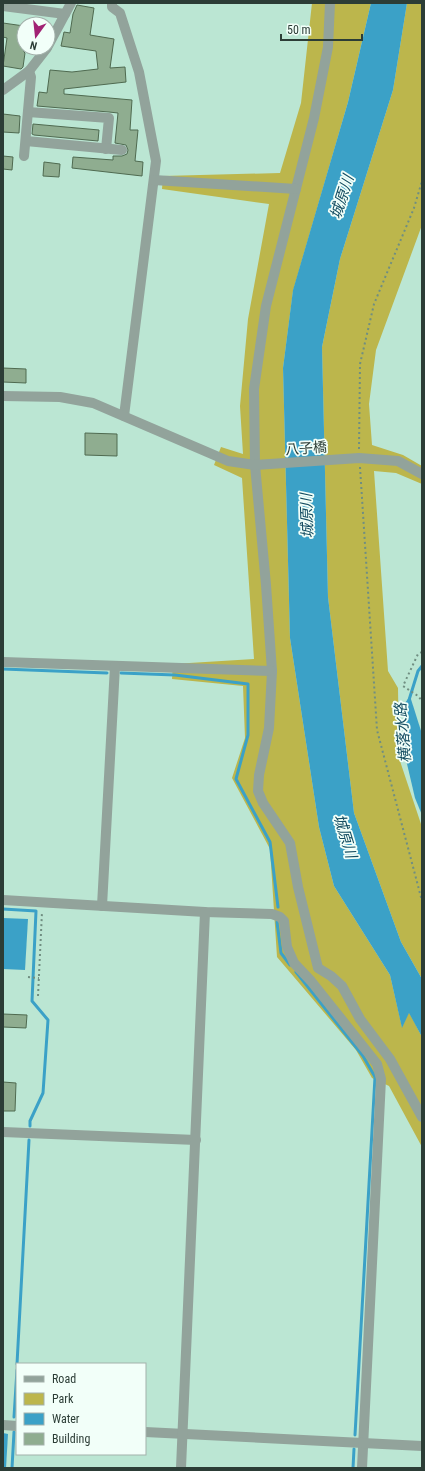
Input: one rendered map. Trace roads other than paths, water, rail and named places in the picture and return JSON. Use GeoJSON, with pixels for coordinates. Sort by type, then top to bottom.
{"type":"FeatureCollection","features":[{"type":"Feature","properties":{"kind":"street"},"geometry":{"type":"LineString","coordinates":[[56,30],[71,3]]}},
{"type":"Feature","properties":{"kind":"street"},"geometry":{"type":"LineString","coordinates":[[112,3],[112,7],[120,13],[139,72],[156,161],[124,416]]}},
{"type":"Feature","properties":{"kind":"street"},"geometry":{"type":"LineString","coordinates":[[311,981],[318,968],[298,887],[290,842],[263,803],[258,791],[258,775],[269,728],[272,671],[255,465],[254,389],[266,306],[314,118],[328,47],[330,3]]}},
{"type":"Feature","properties":{"kind":"street"},"geometry":{"type":"LineString","coordinates":[[3,6],[65,14]]}},
{"type":"Feature","properties":{"kind":"street"},"geometry":{"type":"LineString","coordinates":[[3,90],[30,71],[41,56]]}},
{"type":"Feature","properties":{"kind":"street"},"geometry":{"type":"LineString","coordinates":[[24,156],[31,77],[30,71]]}},
{"type":"Feature","properties":{"kind":"street"},"geometry":{"type":"LineString","coordinates":[[28,112],[109,118],[106,149]]}},
{"type":"Feature","properties":{"kind":"street"},"geometry":{"type":"LineString","coordinates":[[26,141],[122,150]]}},
{"type":"Feature","properties":{"kind":"street"},"geometry":{"type":"LineString","coordinates":[[154,180],[296,188]]}},
{"type":"Feature","properties":{"kind":"street","name":"八子橋"},"geometry":{"type":"LineString","coordinates":[[3,396],[60,397],[92,403],[228,461],[255,465],[359,458],[398,461],[422,474]]}},
{"type":"Feature","properties":{"kind":"street"},"geometry":{"type":"LineString","coordinates":[[3,662],[272,671]]}},
{"type":"Feature","properties":{"kind":"street"},"geometry":{"type":"LineString","coordinates":[[102,906],[115,666]]}},
{"type":"Feature","properties":{"kind":"street"},"geometry":{"type":"LineString","coordinates":[[3,900],[205,912],[272,914],[280,917],[284,921],[287,947],[294,963],[311,981],[377,1064],[381,1079],[362,1468]]}},
{"type":"Feature","properties":{"kind":"street"},"geometry":{"type":"LineString","coordinates":[[181,1468],[205,912]]}},
{"type":"Feature","properties":{"kind":"street"},"geometry":{"type":"LineString","coordinates":[[318,968],[331,976],[342,986],[360,1019],[390,1059],[422,1117]]}},
{"type":"Feature","properties":{"kind":"street"},"geometry":{"type":"LineString","coordinates":[[3,1132],[196,1140]]}},
{"type":"Feature","properties":{"kind":"street"},"geometry":{"type":"LineString","coordinates":[[3,1425],[16,1426]]}},
{"type":"Feature","properties":{"kind":"street"},"geometry":{"type":"LineString","coordinates":[[146,1432],[422,1446]]}},
{"type":"Feature","properties":{"kind":"water","name":"城原川"},"geometry":{"type":"Polygon","coordinates":[[[371,3],[407,3],[393,90],[340,259],[322,347],[328,597],[354,813],[401,942],[422,979],[422,1037],[409,1013],[402,1028],[390,975],[334,886],[319,827],[290,638],[283,368],[293,290],[348,102],[371,3]]]}},
{"type":"Feature","properties":{"kind":"water"},"geometry":{"type":"Polygon","coordinates":[[[410,696],[422,734],[422,815],[415,798],[404,751],[405,703],[410,696]]]}},
{"type":"Feature","properties":{"kind":"water"},"geometry":{"type":"Polygon","coordinates":[[[3,918],[28,919],[25,970],[3,969],[3,918]]]}},
{"type":"Feature","properties":{"kind":"water"},"geometry":{"type":"Polygon","coordinates":[[[3,1433],[8,1434],[6,1468],[3,1468],[3,1433]]]}},
{"type":"Feature","properties":{"kind":"waterway","name":"横落水路"},"geometry":{"type":"LineString","coordinates":[[409,700],[418,671],[422,666]]}},
{"type":"Feature","properties":{"kind":"waterway"},"geometry":{"type":"LineString","coordinates":[[3,669],[107,673]]}},
{"type":"Feature","properties":{"kind":"waterway"},"geometry":{"type":"LineString","coordinates":[[121,673],[175,675],[248,684],[248,735],[236,779],[270,842],[278,907]]}},
{"type":"Feature","properties":{"kind":"waterway"},"geometry":{"type":"LineString","coordinates":[[3,909],[36,911],[32,1001],[48,1020],[43,1093],[30,1121],[30,1126]]}},
{"type":"Feature","properties":{"kind":"waterway"},"geometry":{"type":"LineString","coordinates":[[277,922],[281,953],[290,965]]}},
{"type":"Feature","properties":{"kind":"waterway"},"geometry":{"type":"LineString","coordinates":[[296,972],[363,1056],[375,1077],[355,1435]]}},
{"type":"Feature","properties":{"kind":"waterway"},"geometry":{"type":"LineString","coordinates":[[17,1363],[29,1140]]}},
{"type":"Feature","properties":{"kind":"waterway"},"geometry":{"type":"LineString","coordinates":[[14,1417],[16,1386]]}},
{"type":"Feature","properties":{"kind":"waterway"},"geometry":{"type":"LineString","coordinates":[[12,1468],[14,1432]]}},
{"type":"Feature","properties":{"kind":"waterway"},"geometry":{"type":"LineString","coordinates":[[353,1468],[354,1449]]}}]}
